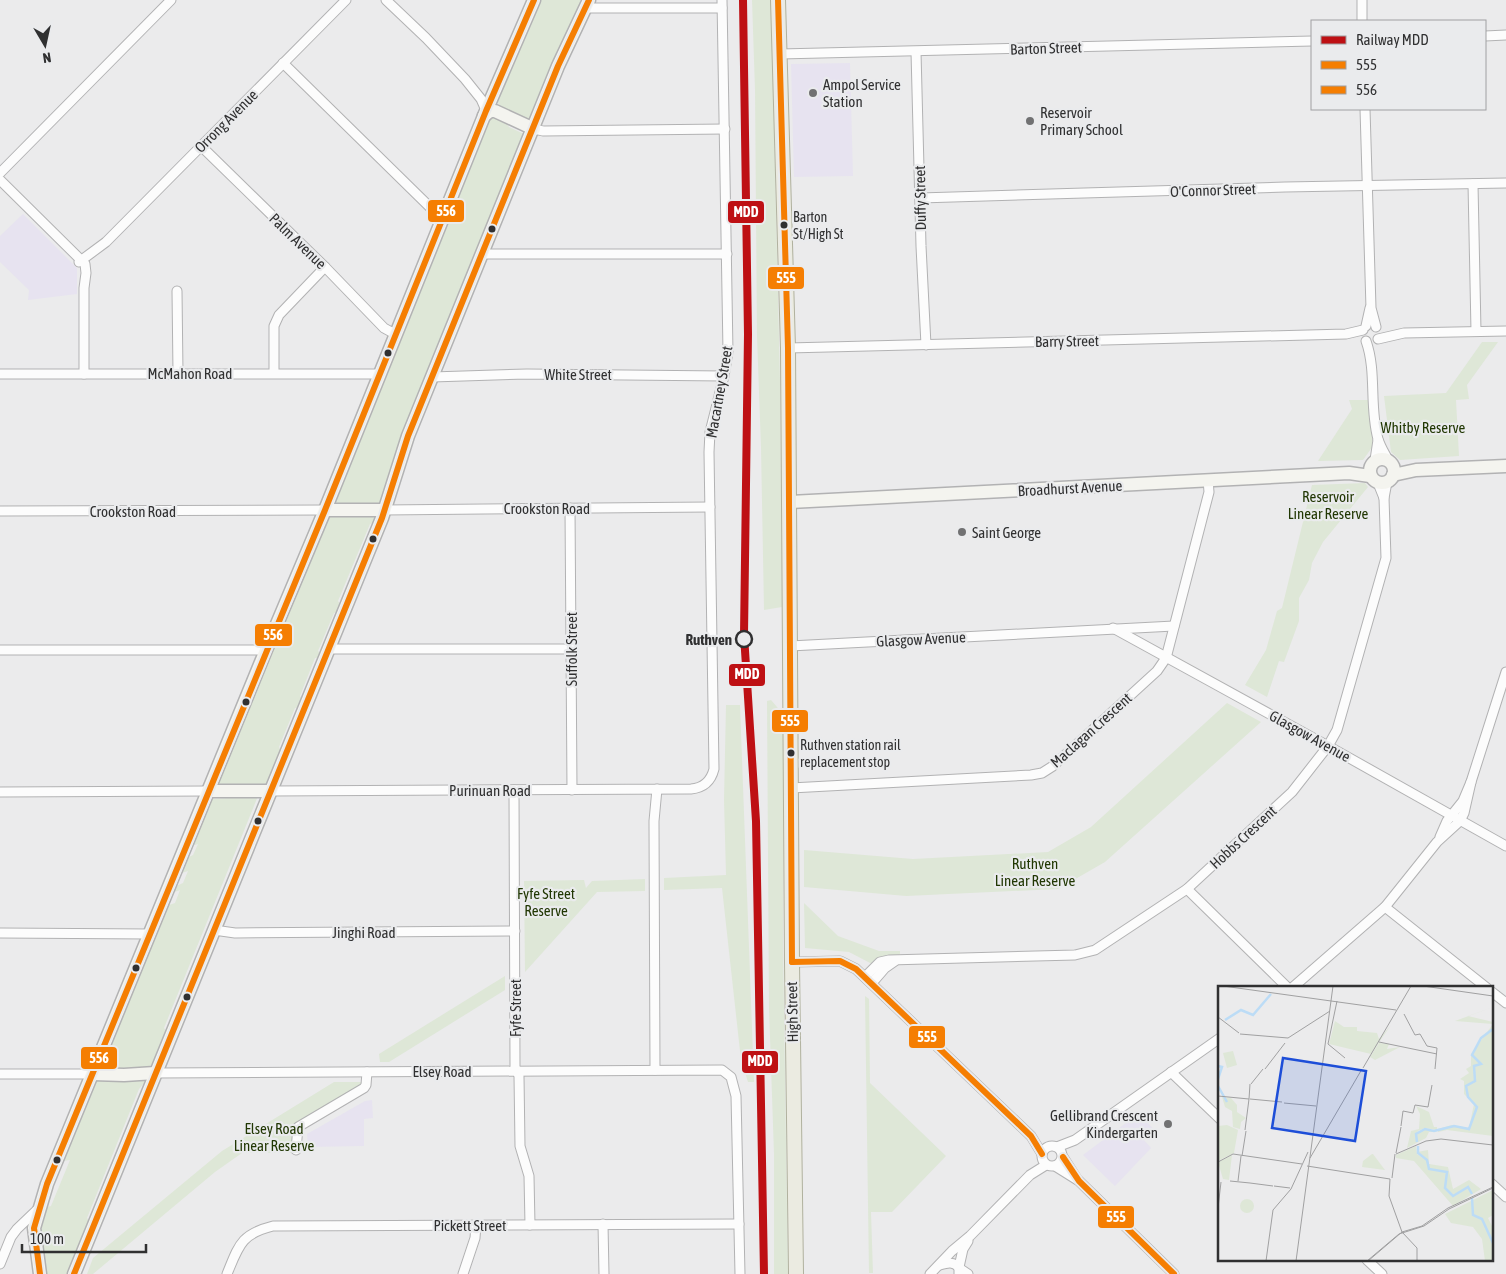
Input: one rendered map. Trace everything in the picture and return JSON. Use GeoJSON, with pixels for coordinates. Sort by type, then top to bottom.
{"type":"FeatureCollection","features":[{"type":"Feature","properties":{"kind":"main road"},"geometry":{"type":"LineString","coordinates":[[40,1274],[34,1228],[39,1207],[208,791],[325,510],[484,116],[534,0]]}},
{"type":"Feature","properties":{"kind":"main road","name":"High Street"},"geometry":{"type":"LineString","coordinates":[[778,0],[788,348],[796,1274]]}},
{"type":"Feature","properties":{"kind":"main road"},"geometry":{"type":"LineString","coordinates":[[74,1274],[384,510],[408,436],[558,66],[587,4]]}},
{"type":"Feature","properties":{"kind":"main road"},"geometry":{"type":"LineString","coordinates":[[484,116],[490,111],[495,111],[534,129]]}},
{"type":"Feature","properties":{"kind":"main road","name":"Broadhurst Avenue"},"geometry":{"type":"LineString","coordinates":[[790,502],[1506,466]]}},
{"type":"Feature","properties":{"kind":"main road"},"geometry":{"type":"LineString","coordinates":[[325,510],[384,510]]}},
{"type":"Feature","properties":{"kind":"main road"},"geometry":{"type":"LineString","coordinates":[[208,791],[270,791]]}},
{"type":"Feature","properties":{"kind":"main road"},"geometry":{"type":"LineString","coordinates":[[93,1074],[124,1075],[155,1072]]}},
{"type":"Feature","properties":{"kind":"street"},"geometry":{"type":"LineString","coordinates":[[0,173],[171,0]]}},
{"type":"Feature","properties":{"kind":"street","name":"Orrong Avenue"},"geometry":{"type":"LineString","coordinates":[[80,262],[100,253],[106,242],[346,0]]}},
{"type":"Feature","properties":{"kind":"street"},"geometry":{"type":"LineString","coordinates":[[386,0],[465,79],[481,99],[485,108],[484,116]]}},
{"type":"Feature","properties":{"kind":"street"},"geometry":{"type":"LineString","coordinates":[[1362,0],[1363,19]]}},
{"type":"Feature","properties":{"kind":"street"},"geometry":{"type":"LineString","coordinates":[[587,4],[722,4]]}},
{"type":"Feature","properties":{"kind":"street","name":"Macartney Street"},"geometry":{"type":"LineString","coordinates":[[708,782],[714,769],[710,432],[728,352],[722,4]]}},
{"type":"Feature","properties":{"kind":"street"},"geometry":{"type":"LineString","coordinates":[[1486,36],[1506,35]]}},
{"type":"Feature","properties":{"kind":"street","name":"Barton Street"},"geometry":{"type":"LineString","coordinates":[[780,54],[1311,41]]}},
{"type":"Feature","properties":{"kind":"street","name":"Duffy Street"},"geometry":{"type":"LineString","coordinates":[[916,52],[926,345]]}},
{"type":"Feature","properties":{"kind":"street"},"geometry":{"type":"LineString","coordinates":[[283,63],[442,219]]}},
{"type":"Feature","properties":{"kind":"street"},"geometry":{"type":"LineString","coordinates":[[465,79],[485,93],[497,88]]}},
{"type":"Feature","properties":{"kind":"street"},"geometry":{"type":"LineString","coordinates":[[1366,110],[1374,408],[1382,471]]}},
{"type":"Feature","properties":{"kind":"street"},"geometry":{"type":"LineString","coordinates":[[534,129],[543,131],[725,129]]}},
{"type":"Feature","properties":{"kind":"street","name":"Palm Avenue"},"geometry":{"type":"LineString","coordinates":[[201,146],[325,267],[384,328],[395,334]]}},
{"type":"Feature","properties":{"kind":"street"},"geometry":{"type":"LineString","coordinates":[[0,180],[80,262],[84,284],[84,374]]}},
{"type":"Feature","properties":{"kind":"street","name":"O'Connor Street"},"geometry":{"type":"LineString","coordinates":[[920,198],[1506,183]]}},
{"type":"Feature","properties":{"kind":"street"},"geometry":{"type":"LineString","coordinates":[[1473,184],[1476,331]]}},
{"type":"Feature","properties":{"kind":"street"},"geometry":{"type":"LineString","coordinates":[[482,254],[727,254]]}},
{"type":"Feature","properties":{"kind":"street"},"geometry":{"type":"LineString","coordinates":[[274,373],[274,326],[279,315],[325,267]]}},
{"type":"Feature","properties":{"kind":"street"},"geometry":{"type":"LineString","coordinates":[[177,291],[178,374]]}},
{"type":"Feature","properties":{"kind":"street","name":"Barry Street"},"geometry":{"type":"LineString","coordinates":[[788,348],[1506,330]]}},
{"type":"Feature","properties":{"kind":"street","name":"McMahon Road"},"geometry":{"type":"LineString","coordinates":[[0,374],[379,374]]}},
{"type":"Feature","properties":{"kind":"street","name":"White Street"},"geometry":{"type":"LineString","coordinates":[[432,377],[527,374],[724,376]]}},
{"type":"Feature","properties":{"kind":"street","name":"Hobbs Crescent"},"geometry":{"type":"LineString","coordinates":[[868,980],[893,962],[900,960],[1075,955],[1094,950],[1187,889],[1292,792],[1328,746],[1336,730],[1386,558],[1382,471]]}},
{"type":"Feature","properties":{"kind":"street","name":"Maclagan Crescent"},"geometry":{"type":"LineString","coordinates":[[791,788],[984,778],[1042,773],[1052,766],[1151,676],[1166,658],[1208,492],[1208,480]]}},
{"type":"Feature","properties":{"kind":"street","name":"Crookston Road"},"geometry":{"type":"LineString","coordinates":[[384,510],[710,507]]}},
{"type":"Feature","properties":{"kind":"street","name":"Suffolk Street"},"geometry":{"type":"LineString","coordinates":[[570,508],[572,790]]}},
{"type":"Feature","properties":{"kind":"street","name":"Crookston Road"},"geometry":{"type":"LineString","coordinates":[[0,511],[325,510]]}},
{"type":"Feature","properties":{"kind":"street","name":"Glasgow Avenue"},"geometry":{"type":"LineString","coordinates":[[790,646],[1174,626]]}},
{"type":"Feature","properties":{"kind":"street","name":"Glasgow Avenue"},"geometry":{"type":"LineString","coordinates":[[1112,628],[1506,846]]}},
{"type":"Feature","properties":{"kind":"street"},"geometry":{"type":"LineString","coordinates":[[328,649],[570,649]]}},
{"type":"Feature","properties":{"kind":"street"},"geometry":{"type":"LineString","coordinates":[[0,650],[266,650]]}},
{"type":"Feature","properties":{"kind":"street"},"geometry":{"type":"LineString","coordinates":[[1437,842],[1452,815],[1463,801],[1472,782],[1502,701],[1506,672]]}},
{"type":"Feature","properties":{"kind":"street","name":"Purinuan Road"},"geometry":{"type":"LineString","coordinates":[[270,791],[654,790],[695,789],[708,782]]}},
{"type":"Feature","properties":{"kind":"street"},"geometry":{"type":"LineString","coordinates":[[1292,986],[1385,907],[1437,842],[1460,821],[1472,782]]}},
{"type":"Feature","properties":{"kind":"street","name":"Fyfe Street"},"geometry":{"type":"LineString","coordinates":[[514,790],[516,1066],[519,1076],[520,1146],[529,1176],[530,1225]]}},
{"type":"Feature","properties":{"kind":"street"},"geometry":{"type":"LineString","coordinates":[[654,790],[655,1070]]}},
{"type":"Feature","properties":{"kind":"street"},"geometry":{"type":"LineString","coordinates":[[0,792],[208,791]]}},
{"type":"Feature","properties":{"kind":"street"},"geometry":{"type":"LineString","coordinates":[[1187,889],[1288,986]]}},
{"type":"Feature","properties":{"kind":"street"},"geometry":{"type":"LineString","coordinates":[[1385,907],[1484,986]]}},
{"type":"Feature","properties":{"kind":"street","name":"Jinghi Road"},"geometry":{"type":"LineString","coordinates":[[214,930],[235,933],[515,931]]}},
{"type":"Feature","properties":{"kind":"street"},"geometry":{"type":"LineString","coordinates":[[0,933],[150,934]]}},
{"type":"Feature","properties":{"kind":"street"},"geometry":{"type":"LineString","coordinates":[[792,962],[840,961],[856,969],[1031,1136],[1042,1155],[1043,1161],[1079,1181]]}},
{"type":"Feature","properties":{"kind":"street"},"geometry":{"type":"LineString","coordinates":[[1494,994],[1506,1003]]}},
{"type":"Feature","properties":{"kind":"street"},"geometry":{"type":"LineString","coordinates":[[1030,1175],[1060,1162],[1075,1140],[1218,1039]]}},
{"type":"Feature","properties":{"kind":"street","name":"Elsey Road"},"geometry":{"type":"LineString","coordinates":[[155,1072],[717,1070],[729,1074],[733,1081],[736,1096],[739,1224]]}},
{"type":"Feature","properties":{"kind":"street"},"geometry":{"type":"LineString","coordinates":[[296,1150],[298,1127],[360,1091],[366,1085],[367,1072]]}},
{"type":"Feature","properties":{"kind":"street"},"geometry":{"type":"LineString","coordinates":[[1171,1072],[1218,1117]]}},
{"type":"Feature","properties":{"kind":"street"},"geometry":{"type":"LineString","coordinates":[[0,1074],[93,1074]]}},
{"type":"Feature","properties":{"kind":"street"},"geometry":{"type":"LineString","coordinates":[[1031,1136],[1061,1150],[1079,1181],[1174,1274]]}},
{"type":"Feature","properties":{"kind":"street"},"geometry":{"type":"LineString","coordinates":[[930,1274],[1030,1175],[1042,1155],[1053,1146],[1075,1140]]}},
{"type":"Feature","properties":{"kind":"street"},"geometry":{"type":"LineString","coordinates":[[1494,1186],[1506,1197]]}},
{"type":"Feature","properties":{"kind":"street"},"geometry":{"type":"LineString","coordinates":[[0,1264],[11,1237],[17,1228],[39,1207]]}},
{"type":"Feature","properties":{"kind":"street"},"geometry":{"type":"LineString","coordinates":[[603,1224],[604,1274]]}},
{"type":"Feature","properties":{"kind":"street"},"geometry":{"type":"LineString","coordinates":[[739,1224],[740,1274]]}},
{"type":"Feature","properties":{"kind":"street","name":"Pickett Street"},"geometry":{"type":"LineString","coordinates":[[226,1274],[240,1244],[257,1230],[274,1226],[739,1224]]}},
{"type":"Feature","properties":{"kind":"street"},"geometry":{"type":"LineString","coordinates":[[463,1274],[474,1241],[476,1225]]}},
{"type":"Feature","properties":{"kind":"street"},"geometry":{"type":"LineString","coordinates":[[959,1269],[963,1249],[970,1236]]}},
{"type":"Feature","properties":{"kind":"street"},"geometry":{"type":"LineString","coordinates":[[940,1265],[948,1262],[954,1263],[959,1269],[968,1274]]}},
{"type":"Feature","properties":{"kind":"street"},"geometry":{"type":"LineString","coordinates":[[1369,1262],[1382,1274]]}},
{"type":"Feature","properties":{"kind":"shaded area"},"geometry":{"type":"Polygon","coordinates":[[[850,63],[853,176],[794,177],[791,64],[850,63]]]}},
{"type":"Feature","properties":{"kind":"shaded area"},"geometry":{"type":"Polygon","coordinates":[[[23,214],[77,268],[77,294],[28,300],[29,290],[0,262],[0,236],[23,214]]]}},
{"type":"Feature","properties":{"kind":"shaded area"},"geometry":{"type":"Polygon","coordinates":[[[372,1100],[373,1118],[364,1119],[364,1146],[308,1147],[307,1134],[365,1101],[372,1100]]]}},
{"type":"Feature","properties":{"kind":"shaded area"},"geometry":{"type":"Polygon","coordinates":[[[1138,1114],[1159,1134],[1154,1139],[1149,1134],[1143,1139],[1151,1148],[1115,1186],[1083,1155],[1138,1114]]]}},
{"type":"Feature","properties":{"kind":"green space"},"geometry":{"type":"Polygon","coordinates":[[[537,0],[581,0],[531,122],[504,110],[496,101],[537,0]]]}},
{"type":"Feature","properties":{"kind":"green space"},"geometry":{"type":"Polygon","coordinates":[[[752,0],[771,0],[780,380],[782,607],[764,610],[757,336],[755,90],[752,0]]]}},
{"type":"Feature","properties":{"kind":"green space"},"geometry":{"type":"Polygon","coordinates":[[[490,115],[502,118],[509,127],[524,134],[382,501],[380,504],[339,505],[333,502],[490,115]]]}},
{"type":"Feature","properties":{"kind":"green space","name":"Whitby Reserve"},"geometry":{"type":"Polygon","coordinates":[[[1482,342],[1498,342],[1467,385],[1469,399],[1456,400],[1459,456],[1400,460],[1391,452],[1384,396],[1446,393],[1482,342]]]}},
{"type":"Feature","properties":{"kind":"green space","name":"Reservoir Linear Reserve"},"geometry":{"type":"Polygon","coordinates":[[[1349,400],[1369,400],[1373,446],[1363,460],[1318,461],[1352,409],[1349,400]]]}},
{"type":"Feature","properties":{"kind":"green space","name":"Reservoir Linear Reserve"},"geometry":{"type":"Polygon","coordinates":[[[1365,483],[1368,487],[1323,542],[1312,563],[1309,580],[1299,598],[1299,621],[1284,662],[1279,661],[1267,697],[1245,685],[1266,650],[1277,611],[1282,608],[1312,485],[1365,483]]]}},
{"type":"Feature","properties":{"kind":"green space"},"geometry":{"type":"Polygon","coordinates":[[[339,514],[373,515],[376,518],[375,522],[370,524],[338,601],[341,605],[338,612],[334,613],[318,651],[321,654],[319,658],[315,658],[300,696],[302,699],[300,707],[295,708],[279,747],[281,751],[268,784],[221,785],[218,782],[325,517],[339,514]]]}},
{"type":"Feature","properties":{"kind":"green space"},"geometry":{"type":"Polygon","coordinates":[[[771,700],[783,714],[783,942],[788,1274],[774,1274],[774,1154],[769,1008],[767,701],[771,700]]]}},
{"type":"Feature","properties":{"kind":"green space","name":"Ruthven Linear Reserve"},"geometry":{"type":"Polygon","coordinates":[[[1227,703],[1261,722],[1105,862],[1058,889],[906,896],[804,887],[804,850],[913,859],[1048,852],[1091,827],[1227,703]]]}},
{"type":"Feature","properties":{"kind":"green space"},"geometry":{"type":"Polygon","coordinates":[[[726,705],[740,705],[754,1082],[748,1082],[741,1060],[722,888],[664,890],[664,878],[726,875],[724,800],[726,705]]]}},
{"type":"Feature","properties":{"kind":"green space"},"geometry":{"type":"Polygon","coordinates":[[[258,796],[164,1028],[167,1032],[155,1061],[145,1068],[137,1070],[104,1068],[102,1064],[166,906],[175,903],[180,890],[172,893],[174,887],[183,883],[188,871],[179,874],[185,859],[193,855],[198,844],[191,846],[211,799],[258,796]]]}},
{"type":"Feature","properties":{"kind":"green space","name":"Fyfe Street Reserve"},"geometry":{"type":"Polygon","coordinates":[[[645,879],[645,891],[597,892],[525,972],[524,881],[584,880],[586,888],[592,881],[645,879]]]}},
{"type":"Feature","properties":{"kind":"green space"},"geometry":{"type":"Polygon","coordinates":[[[804,903],[838,936],[879,951],[900,951],[900,954],[872,964],[849,952],[805,948],[804,903]]]}},
{"type":"Feature","properties":{"kind":"green space"},"geometry":{"type":"Polygon","coordinates":[[[505,976],[505,990],[389,1062],[380,1062],[379,1054],[505,976]]]}},
{"type":"Feature","properties":{"kind":"green space"},"geometry":{"type":"Polygon","coordinates":[[[865,996],[869,999],[870,1083],[946,1156],[892,1212],[871,1212],[873,1273],[869,1273],[865,996]]]}},
{"type":"Feature","properties":{"kind":"green space"},"geometry":{"type":"Polygon","coordinates":[[[96,1079],[146,1079],[146,1081],[139,1089],[87,1218],[90,1222],[69,1274],[44,1274],[38,1245],[43,1208],[51,1206],[70,1160],[62,1161],[96,1079]]]}},
{"type":"Feature","properties":{"kind":"green space","name":"Elsey Road Linear Reserve"},"geometry":{"type":"Polygon","coordinates":[[[334,1082],[362,1082],[357,1088],[297,1122],[292,1134],[292,1153],[242,1153],[215,1172],[93,1274],[87,1274],[93,1258],[222,1151],[334,1082]]]}},
{"type":"Feature","properties":{"kind":"rail line","name":"MDD"},"geometry":{"type":"LineString","coordinates":[[743,0],[748,334],[744,635],[756,821],[764,1274]]}},
{"type":"Feature","properties":{"kind":"transit line","name":"556"},"geometry":{"type":"LineString","coordinates":[[40,1274],[34,1228],[47,1184],[325,510],[486,111],[534,0]]}},
{"type":"Feature","properties":{"kind":"transit line","name":"556"},"geometry":{"type":"LineString","coordinates":[[74,1274],[382,518],[408,436],[558,66],[589,0]]}},
{"type":"Feature","properties":{"kind":"transit line","name":"555"},"geometry":{"type":"LineString","coordinates":[[778,0],[788,348],[792,962]]}},
{"type":"Feature","properties":{"kind":"transit line","name":"555"},"geometry":{"type":"LineString","coordinates":[[792,962],[840,961],[856,969],[1031,1136],[1042,1154]]}},
{"type":"Feature","properties":{"kind":"transit line","name":"555"},"geometry":{"type":"LineString","coordinates":[[1063,1157],[1079,1181],[1174,1274]]}},
{"type":"Feature","properties":{"kind":"place","name":"Ampol Service Station"},"geometry":{"type":"Point","coordinates":[813,93]}},
{"type":"Feature","properties":{"kind":"place","name":"Reservoir Primary School"},"geometry":{"type":"Point","coordinates":[1030,121]}},
{"type":"Feature","properties":{"kind":"place","name":"Barton St/High St"},"geometry":{"type":"Point","coordinates":[784,225]}},
{"type":"Feature","properties":{"kind":"place","name":"Saint George"},"geometry":{"type":"Point","coordinates":[962,532]}},
{"type":"Feature","properties":{"kind":"place","name":"Ruthven"},"geometry":{"type":"Point","coordinates":[744,639]}},
{"type":"Feature","properties":{"kind":"place","name":"Ruthven station rail replacement stop"},"geometry":{"type":"Point","coordinates":[791,753]}},
{"type":"Feature","properties":{"kind":"place","name":"Gellibrand Crescent Kindergarten"},"geometry":{"type":"Point","coordinates":[1168,1124]}}]}
